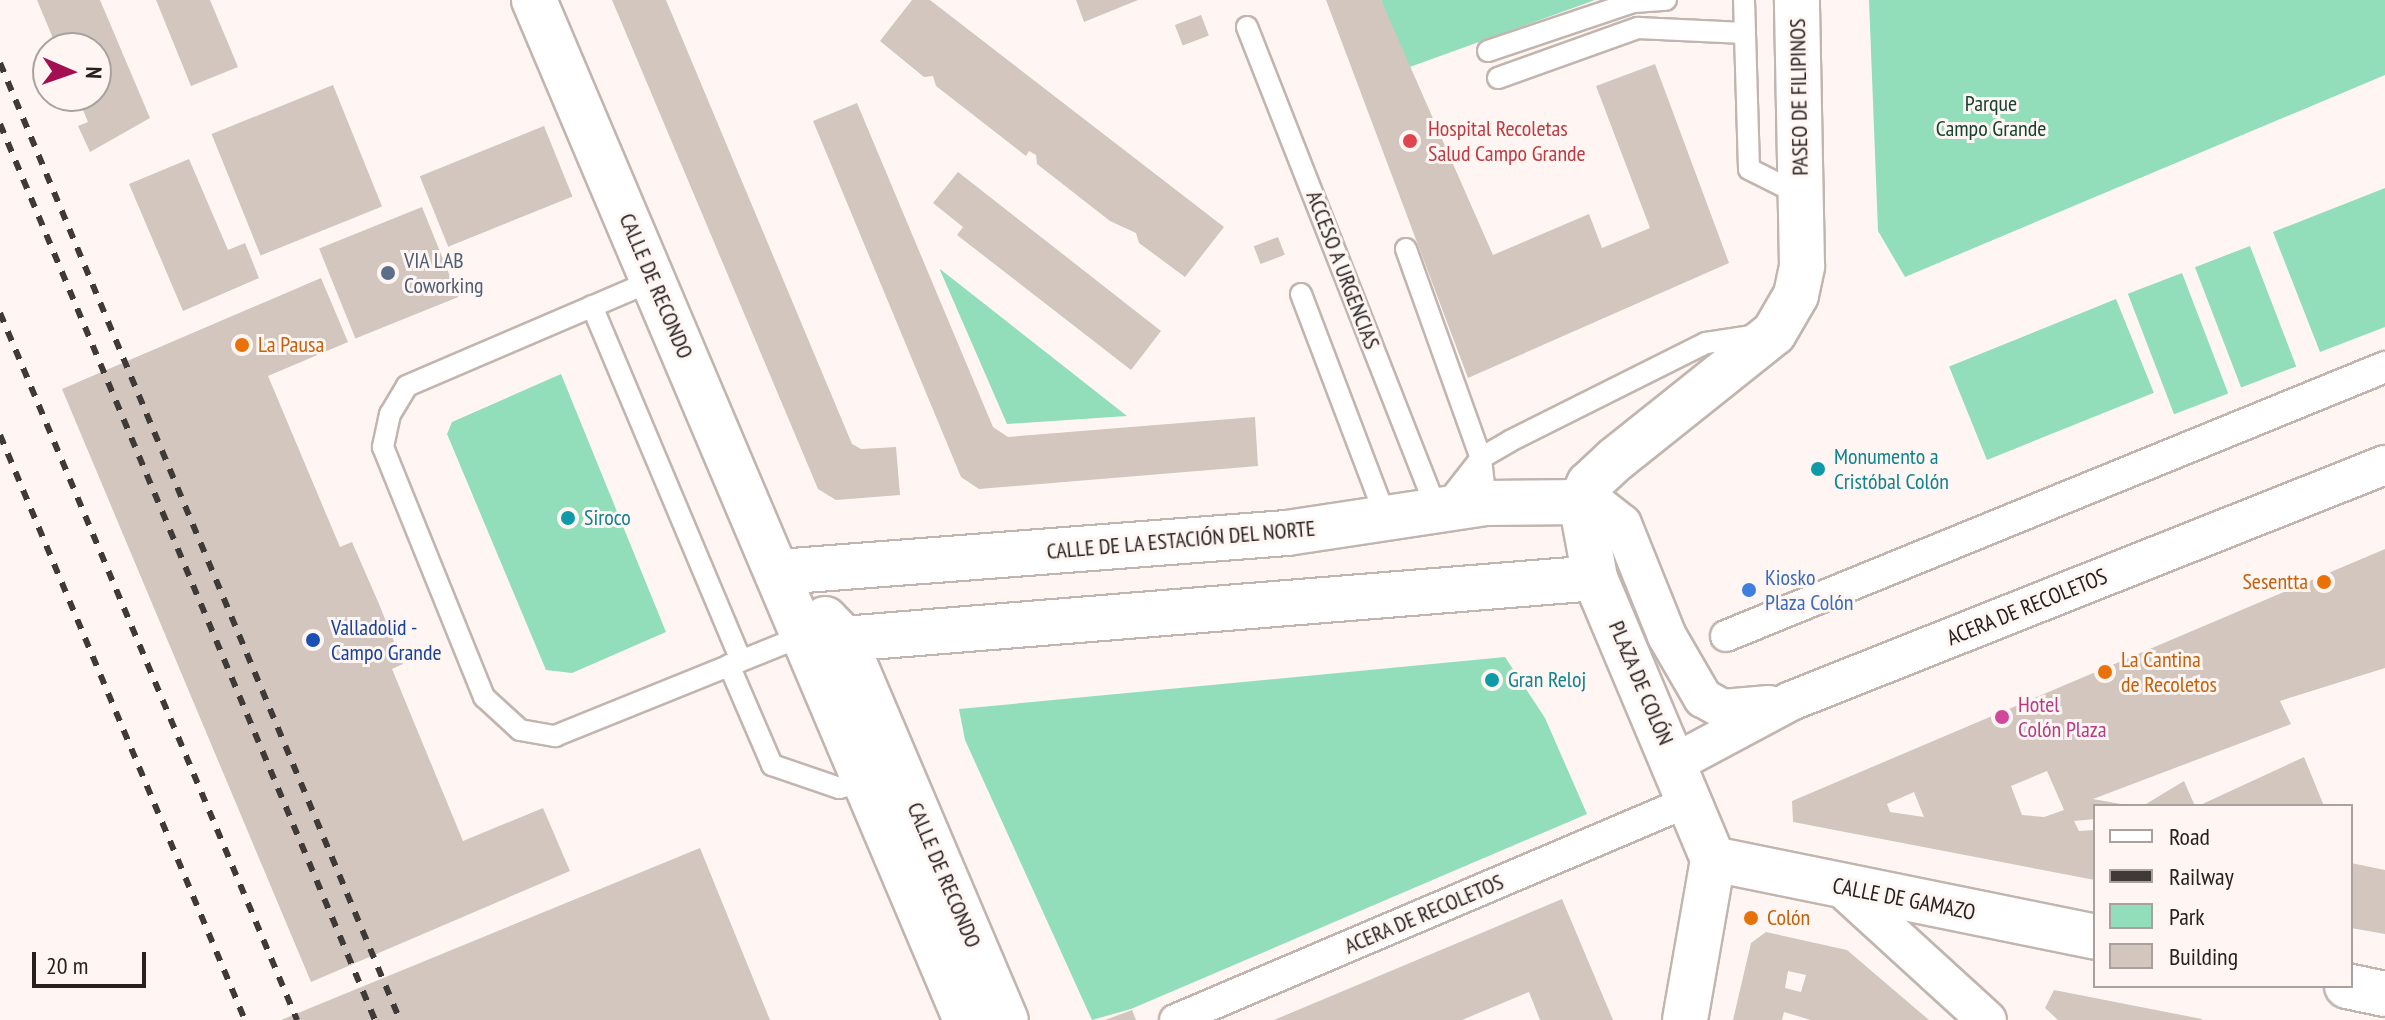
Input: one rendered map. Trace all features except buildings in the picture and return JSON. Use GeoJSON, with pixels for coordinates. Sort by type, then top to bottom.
{"type":"FeatureCollection","features":[{"type":"Feature","properties":{"kind":"street","name":"CALLE DE RECONDO"},"geometry":{"type":"LineString","coordinates":[[534,0],[779,572],[825,637],[1004,1020]]}},
{"type":"Feature","properties":{"kind":"street","name":"PASEO DE FILIPINOS"},"geometry":{"type":"LineString","coordinates":[[1774,333],[1796,295],[1802,266],[1797,0]]}},
{"type":"Feature","properties":{"kind":"street"},"geometry":{"type":"LineString","coordinates":[[1566,501],[1774,333]]}},
{"type":"Feature","properties":{"kind":"street"},"geometry":{"type":"LineString","coordinates":[[1726,636],[2385,367]]}},
{"type":"Feature","properties":{"kind":"street","name":"ACERA DE RECOLETOS"},"geometry":{"type":"LineString","coordinates":[[1675,763],[1791,701],[2385,465]]}},
{"type":"Feature","properties":{"kind":"street","name":"CALLE DE LA ESTACIÓN DEL NORTE"},"geometry":{"type":"LineString","coordinates":[[779,572],[1387,520],[1486,503],[1566,501]]}},
{"type":"Feature","properties":{"kind":"street","name":"PLAZA DE COLÓN"},"geometry":{"type":"LineString","coordinates":[[1713,859],[1675,763],[1580,579],[1566,501],[1599,506],[1622,524],[1667,636],[1703,698],[1723,709],[1791,701]]}},
{"type":"Feature","properties":{"kind":"street"},"geometry":{"type":"LineString","coordinates":[[825,637],[1580,579]]}},
{"type":"Feature","properties":{"kind":"street","name":"CALLE DE RECONDO"},"geometry":{"type":"LineString","coordinates":[[825,637],[863,778],[966,1020]]}},
{"type":"Feature","properties":{"kind":"street","name":"ACERA DE RECOLETOS"},"geometry":{"type":"LineString","coordinates":[[1175,1020],[1673,808]]}},
{"type":"Feature","properties":{"kind":"street"},"geometry":{"type":"LineString","coordinates":[[1685,1020],[1707,924],[1713,859]]}},
{"type":"Feature","properties":{"kind":"street","name":"CALLE DE GAMAZO"},"geometry":{"type":"LineString","coordinates":[[1713,859],[2093,937]]}},
{"type":"Feature","properties":{"kind":"street"},"geometry":{"type":"LineString","coordinates":[[1840,886],[1987,1020]]}},
{"type":"Feature","properties":{"kind":"street"},"geometry":{"type":"LineString","coordinates":[[2353,987],[2385,994]]}},
{"type":"Feature","properties":{"kind":"lane"},"geometry":{"type":"LineString","coordinates":[[1488,51],[1634,2],[1666,0]]}},
{"type":"Feature","properties":{"kind":"lane","name":"PASEO DE FILIPINOS"},"geometry":{"type":"LineString","coordinates":[[1744,0],[1749,169],[1801,195]]}},
{"type":"Feature","properties":{"kind":"lane","name":"ACCESO A URGENCIAS"},"geometry":{"type":"LineString","coordinates":[[1247,27],[1438,513]]}},
{"type":"Feature","properties":{"kind":"lane"},"geometry":{"type":"LineString","coordinates":[[1498,78],[1638,28],[1744,33]]}},
{"type":"Feature","properties":{"kind":"lane"},"geometry":{"type":"LineString","coordinates":[[1406,249],[1481,458],[1486,503]]}},
{"type":"Feature","properties":{"kind":"lane"},"geometry":{"type":"LineString","coordinates":[[654,280],[407,386],[390,414],[383,447],[484,697],[520,730],[555,736],[735,663],[825,637]]}},
{"type":"Feature","properties":{"kind":"lane"},"geometry":{"type":"LineString","coordinates":[[1301,294],[1387,520]]}},
{"type":"Feature","properties":{"kind":"lane"},"geometry":{"type":"LineString","coordinates":[[592,306],[735,663],[772,765],[839,788],[863,778]]}},
{"type":"Feature","properties":{"kind":"lane"},"geometry":{"type":"LineString","coordinates":[[1438,513],[1481,458],[1706,343],[1774,333]]}},
{"type":"Feature","properties":{"kind":"lane","name":"CALLE DE RECONDO"},"geometry":{"type":"LineString","coordinates":[[863,778],[890,797],[975,996],[1004,1020]]}},
{"type":"Feature","properties":{"kind":"green space"},"geometry":{"type":"Polygon","coordinates":[[[1381,0],[1595,0],[1407,68],[1381,0]]]}},
{"type":"Feature","properties":{"kind":"green space","name":"Parque Campo Grande"},"geometry":{"type":"Polygon","coordinates":[[[1869,0],[2385,0],[2385,75],[1905,277],[1878,231],[1869,0]]]}},
{"type":"Feature","properties":{"kind":"green space"},"geometry":{"type":"Polygon","coordinates":[[[2385,188],[2385,327],[2320,352],[2273,232],[2385,188]]]}},
{"type":"Feature","properties":{"kind":"green space"},"geometry":{"type":"Polygon","coordinates":[[[2250,246],[2296,366],[2241,388],[2195,267],[2250,246]]]}},
{"type":"Feature","properties":{"kind":"green space"},"geometry":{"type":"Polygon","coordinates":[[[940,269],[1127,416],[1007,424],[940,269]]]}},
{"type":"Feature","properties":{"kind":"green space"},"geometry":{"type":"Polygon","coordinates":[[[2182,273],[2228,393],[2174,414],[2128,294],[2182,273]]]}},
{"type":"Feature","properties":{"kind":"green space"},"geometry":{"type":"Polygon","coordinates":[[[2116,299],[2154,393],[1987,460],[1949,366],[2116,299]]]}},
{"type":"Feature","properties":{"kind":"green space"},"geometry":{"type":"Polygon","coordinates":[[[561,374],[666,632],[572,673],[546,670],[447,434],[452,422],[561,374]]]}},
{"type":"Feature","properties":{"kind":"green space"},"geometry":{"type":"Polygon","coordinates":[[[1505,657],[1545,718],[1587,814],[1131,1009],[1092,1020],[965,740],[959,709],[1505,657]]]}},
{"type":"Feature","properties":{"kind":"railway"},"geometry":{"type":"LineString","coordinates":[[0,63],[400,1020]]}},
{"type":"Feature","properties":{"kind":"railway"},"geometry":{"type":"LineString","coordinates":[[0,124],[375,1020]]}},
{"type":"Feature","properties":{"kind":"railway"},"geometry":{"type":"LineString","coordinates":[[0,313],[297,1020]]}},
{"type":"Feature","properties":{"kind":"railway"},"geometry":{"type":"LineString","coordinates":[[0,435],[245,1020]]}},
{"type":"Feature","properties":{"kind":"place","name":"Hospital Recoletas Salud Campo Grande"},"geometry":{"type":"Point","coordinates":[1410,141]}},
{"type":"Feature","properties":{"kind":"place","name":"VIA LAB Coworking"},"geometry":{"type":"Point","coordinates":[388,273]}},
{"type":"Feature","properties":{"kind":"place","name":"La Pausa"},"geometry":{"type":"Point","coordinates":[242,345]}},
{"type":"Feature","properties":{"kind":"place","name":"Monumento a Cristóbal Colón"},"geometry":{"type":"Point","coordinates":[1818,469]}},
{"type":"Feature","properties":{"kind":"place","name":"Siroco"},"geometry":{"type":"Point","coordinates":[568,518]}},
{"type":"Feature","properties":{"kind":"place","name":"Sesentta"},"geometry":{"type":"Point","coordinates":[2324,582]}},
{"type":"Feature","properties":{"kind":"place","name":"Kiosko Plaza Colón"},"geometry":{"type":"Point","coordinates":[1749,590]}},
{"type":"Feature","properties":{"kind":"place","name":"Valladolid - Campo Grande"},"geometry":{"type":"Point","coordinates":[313,640]}},
{"type":"Feature","properties":{"kind":"place","name":"La Cantina de Recoletos"},"geometry":{"type":"Point","coordinates":[2105,672]}},
{"type":"Feature","properties":{"kind":"place","name":"Gran Reloj"},"geometry":{"type":"Point","coordinates":[1492,680]}},
{"type":"Feature","properties":{"kind":"place","name":"Hotel Colón Plaza"},"geometry":{"type":"Point","coordinates":[2002,717]}},
{"type":"Feature","properties":{"kind":"place","name":"Colón"},"geometry":{"type":"Point","coordinates":[1751,918]}}]}
